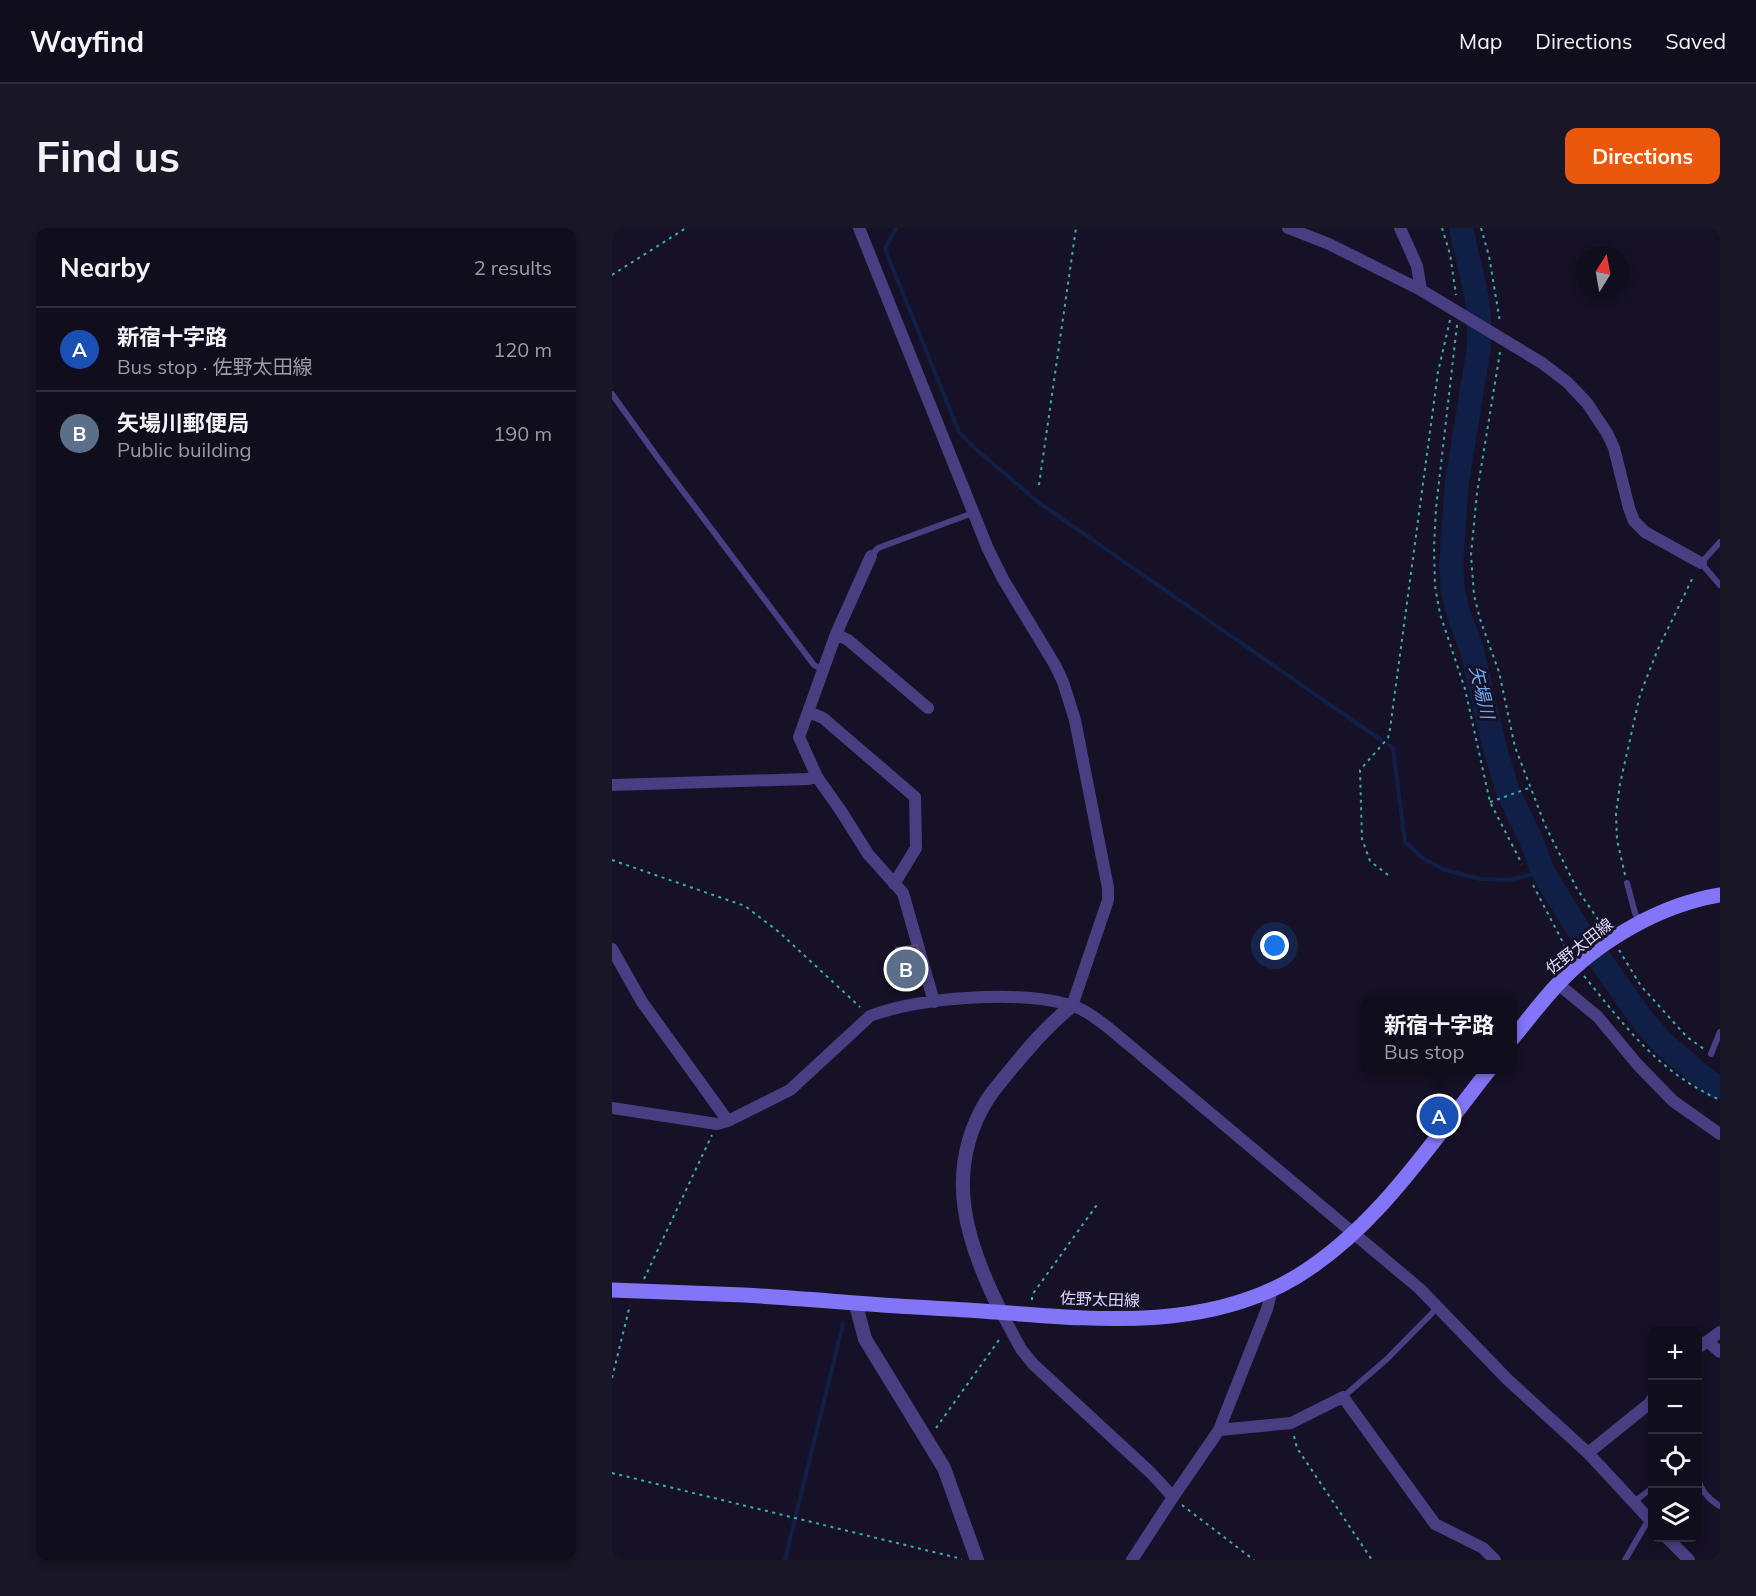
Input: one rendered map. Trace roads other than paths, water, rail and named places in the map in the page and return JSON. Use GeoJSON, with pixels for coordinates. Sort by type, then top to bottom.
{"type":"FeatureCollection","features":[{"type":"Feature","properties":{"kind":"main road","name":"佐野太田線"},"geometry":{"type":"LineString","coordinates":[[1517,1033],[1558,984],[1611,941],[1641,923],[1677,906],[1720,895]]}},
{"type":"Feature","properties":{"kind":"main road","name":"佐野太田線"},"geometry":{"type":"LineString","coordinates":[[612,1290],[745,1295],[856,1305],[1129,1318],[1157,1318],[1204,1312],[1241,1302],[1272,1290],[1297,1276],[1355,1233],[1393,1191],[1486,1074]]}},
{"type":"Feature","properties":{"kind":"street"},"geometry":{"type":"LineString","coordinates":[[859,228],[973,513],[1003,579],[1046,649],[1063,682],[1075,720],[1108,888],[1108,900],[1072,1006],[1035,1039],[988,1099],[967,1144],[962,1189],[969,1236],[985,1278],[1021,1349],[1033,1364],[1151,1473],[1173,1497]]}},
{"type":"Feature","properties":{"kind":"street"},"geometry":{"type":"LineString","coordinates":[[1288,228],[1329,244],[1420,290],[1551,369],[1587,403],[1607,433],[1614,448],[1629,508],[1639,528],[1701,563]]}},
{"type":"Feature","properties":{"kind":"street"},"geometry":{"type":"LineString","coordinates":[[1400,228],[1417,266],[1420,290]]}},
{"type":"Feature","properties":{"kind":"street"},"geometry":{"type":"LineString","coordinates":[[871,556],[836,634],[799,737],[817,777],[868,854],[903,893],[934,1002]]}},
{"type":"Feature","properties":{"kind":"street"},"geometry":{"type":"LineString","coordinates":[[836,634],[848,640],[928,708]]}},
{"type":"Feature","properties":{"kind":"street"},"geometry":{"type":"LineString","coordinates":[[809,712],[823,718],[915,797],[916,848],[894,884]]}},
{"type":"Feature","properties":{"kind":"street"},"geometry":{"type":"LineString","coordinates":[[612,785],[817,777]]}},
{"type":"Feature","properties":{"kind":"street"},"geometry":{"type":"LineString","coordinates":[[612,949],[642,1002],[722,1123]]}},
{"type":"Feature","properties":{"kind":"street"},"geometry":{"type":"LineString","coordinates":[[1558,984],[1598,1017],[1637,1065],[1673,1101],[1720,1134]]}},
{"type":"Feature","properties":{"kind":"street"},"geometry":{"type":"LineString","coordinates":[[612,1108],[722,1123],[790,1090],[870,1016],[884,1011],[934,1002],[993,997],[1024,997],[1072,1006],[1092,1016],[1110,1029],[1420,1289],[1507,1379],[1588,1453],[1648,1517]]}},
{"type":"Feature","properties":{"kind":"street"},"geometry":{"type":"LineString","coordinates":[[1132,1560],[1219,1430],[1267,1309],[1272,1290]]}},
{"type":"Feature","properties":{"kind":"street"},"geometry":{"type":"LineString","coordinates":[[856,1305],[865,1339],[944,1468],[977,1560]]}},
{"type":"Feature","properties":{"kind":"street"},"geometry":{"type":"LineString","coordinates":[[1702,1344],[1720,1332]]}},
{"type":"Feature","properties":{"kind":"street"},"geometry":{"type":"LineString","coordinates":[[1702,1344],[1720,1352]]}},
{"type":"Feature","properties":{"kind":"street"},"geometry":{"type":"LineString","coordinates":[[1219,1430],[1291,1423],[1343,1397],[1435,1524],[1483,1548],[1495,1560]]}},
{"type":"Feature","properties":{"kind":"street"},"geometry":{"type":"LineString","coordinates":[[1588,1453],[1648,1405]]}},
{"type":"Feature","properties":{"kind":"street"},"geometry":{"type":"LineString","coordinates":[[1671,1542],[1689,1560]]}},
{"type":"Feature","properties":{"kind":"lane"},"geometry":{"type":"LineString","coordinates":[[612,394],[814,665],[823,670]]}},
{"type":"Feature","properties":{"kind":"lane"},"geometry":{"type":"LineString","coordinates":[[871,556],[878,548],[973,513]]}},
{"type":"Feature","properties":{"kind":"lane"},"geometry":{"type":"LineString","coordinates":[[1720,542],[1701,563],[1720,585]]}},
{"type":"Feature","properties":{"kind":"lane"},"geometry":{"type":"LineString","coordinates":[[1627,884],[1635,913],[1641,923]]}},
{"type":"Feature","properties":{"kind":"lane"},"geometry":{"type":"LineString","coordinates":[[1711,1054],[1720,1032]]}},
{"type":"Feature","properties":{"kind":"lane"},"geometry":{"type":"LineString","coordinates":[[1343,1397],[1388,1359],[1438,1307]]}},
{"type":"Feature","properties":{"kind":"lane"},"geometry":{"type":"LineString","coordinates":[[1702,1487],[1711,1501],[1720,1506]]}},
{"type":"Feature","properties":{"kind":"lane"},"geometry":{"type":"LineString","coordinates":[[1634,1502],[1648,1492]]}},
{"type":"Feature","properties":{"kind":"lane"},"geometry":{"type":"LineString","coordinates":[[1625,1560],[1648,1525]]}},
{"type":"Feature","properties":{"kind":"waterway"},"geometry":{"type":"LineString","coordinates":[[896,228],[885,249],[959,432],[970,444],[1038,502],[1381,740]]}},
{"type":"Feature","properties":{"kind":"waterway","name":"矢場川"},"geometry":{"type":"LineString","coordinates":[[1461,228],[1476,293],[1479,314],[1479,347],[1457,481],[1451,565],[1453,591],[1472,650],[1495,749],[1508,792],[1531,840],[1543,872],[1576,926],[1644,1022],[1665,1045],[1699,1074],[1715,1086],[1720,1086]]}},
{"type":"Feature","properties":{"kind":"waterway"},"geometry":{"type":"LineString","coordinates":[[1389,745],[1393,748],[1405,842],[1424,859],[1445,870],[1480,879],[1508,880],[1543,872]]}},
{"type":"Feature","properties":{"kind":"waterway"},"geometry":{"type":"LineString","coordinates":[[785,1560],[843,1324]]}},
{"type":"Feature","properties":{"kind":"place","name":"矢場川郵便局"},"geometry":{"type":"Point","coordinates":[906,969]}},
{"type":"Feature","properties":{"kind":"place","name":"新宿十字路"},"geometry":{"type":"Point","coordinates":[1439,1116]}}]}
